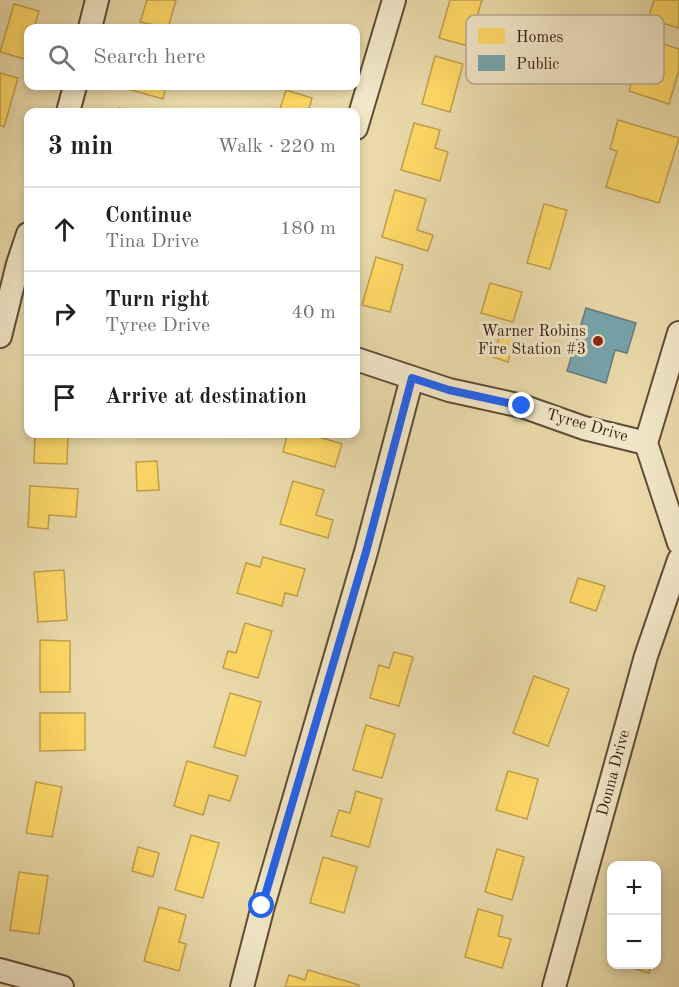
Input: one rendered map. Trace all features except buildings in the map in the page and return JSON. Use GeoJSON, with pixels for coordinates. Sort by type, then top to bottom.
{"type":"FeatureCollection","features":[{"type":"Feature","properties":{"kind":"street"},"geometry":{"type":"LineString","coordinates":[[91,24],[97,0]]}},
{"type":"Feature","properties":{"kind":"street"},"geometry":{"type":"LineString","coordinates":[[360,115],[394,0]]}},
{"type":"Feature","properties":{"kind":"street"},"geometry":{"type":"LineString","coordinates":[[69,108],[74,90]]}},
{"type":"Feature","properties":{"kind":"street"},"geometry":{"type":"LineString","coordinates":[[0,336],[16,264],[24,244]]}},
{"type":"Feature","properties":{"kind":"street"},"geometry":{"type":"LineString","coordinates":[[679,333],[646,443],[679,543]]}},
{"type":"Feature","properties":{"kind":"street","name":"Tyree Drive"},"geometry":{"type":"LineString","coordinates":[[360,360],[449,390],[522,406],[584,428],[646,443]]}},
{"type":"Feature","properties":{"kind":"street"},"geometry":{"type":"LineString","coordinates":[[242,987],[262,906],[366,552],[412,378]]}},
{"type":"Feature","properties":{"kind":"street","name":"Donna Drive"},"geometry":{"type":"LineString","coordinates":[[554,987],[646,656],[679,560]]}},
{"type":"Feature","properties":{"kind":"street"},"geometry":{"type":"LineString","coordinates":[[0,970],[62,987]]}},
{"type":"Feature","properties":{"kind":"place","name":"Warner Robins Fire Station #3"},"geometry":{"type":"Point","coordinates":[598,341]}},
{"type":"Feature","properties":{"kind":"route"},"geometry":{"type":"LineString","coordinates":[[262,906],[366,552],[412,378],[449,390],[522,406]]}}]}
